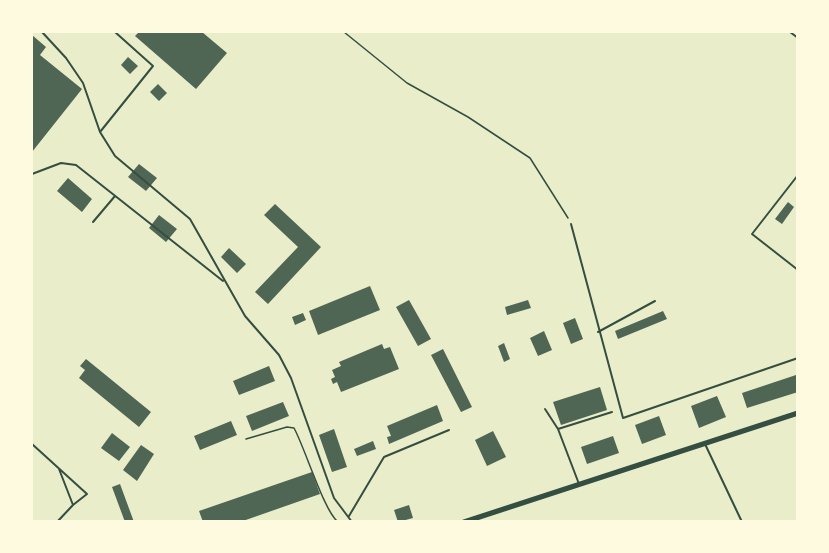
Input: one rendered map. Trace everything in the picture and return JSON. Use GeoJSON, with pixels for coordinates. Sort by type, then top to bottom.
{"type":"FeatureCollection","features":[{"type":"Feature","properties":{"kind":"street"},"geometry":{"type":"LineString","coordinates":[[466,521],[798,413]]}},
{"type":"Feature","properties":{"kind":"lane"},"geometry":{"type":"LineString","coordinates":[[42,32],[66,58],[83,83],[100,132],[115,156],[190,219],[245,316],[279,355],[291,378],[334,498],[352,522]]}},
{"type":"Feature","properties":{"kind":"lane"},"geometry":{"type":"LineString","coordinates":[[100,132],[153,66],[115,32]]}},
{"type":"Feature","properties":{"kind":"lane"},"geometry":{"type":"LineString","coordinates":[[790,32],[798,38]]}},
{"type":"Feature","properties":{"kind":"lane"},"geometry":{"type":"LineString","coordinates":[[32,174],[61,163],[76,165],[225,282]]}},
{"type":"Feature","properties":{"kind":"lane"},"geometry":{"type":"LineString","coordinates":[[798,175],[752,234],[798,270]]}},
{"type":"Feature","properties":{"kind":"lane"},"geometry":{"type":"LineString","coordinates":[[93,222],[115,196]]}},
{"type":"Feature","properties":{"kind":"lane"},"geometry":{"type":"LineString","coordinates":[[571,224],[598,332],[623,418],[798,358]]}},
{"type":"Feature","properties":{"kind":"lane"},"geometry":{"type":"LineString","coordinates":[[598,332],[655,301]]}},
{"type":"Feature","properties":{"kind":"lane"},"geometry":{"type":"LineString","coordinates":[[544,409],[558,429],[579,484]]}},
{"type":"Feature","properties":{"kind":"lane"},"geometry":{"type":"LineString","coordinates":[[558,429],[612,412]]}},
{"type":"Feature","properties":{"kind":"lane"},"geometry":{"type":"LineString","coordinates":[[349,516],[384,457],[449,430]]}},
{"type":"Feature","properties":{"kind":"lane"},"geometry":{"type":"LineString","coordinates":[[32,444],[87,494],[57,522]]}},
{"type":"Feature","properties":{"kind":"lane"},"geometry":{"type":"LineString","coordinates":[[705,444],[742,522]]}},
{"type":"Feature","properties":{"kind":"lane"},"geometry":{"type":"LineString","coordinates":[[59,469],[73,505]]}},
{"type":"Feature","properties":{"kind":"path"},"geometry":{"type":"LineString","coordinates":[[344,32],[407,83],[468,117],[530,158],[571,224]]}},
{"type":"Feature","properties":{"kind":"path"},"geometry":{"type":"LineString","coordinates":[[246,440],[287,427],[294,428],[303,444],[328,506],[338,522]]}},
{"type":"Feature","properties":{"kind":"building"},"geometry":{"type":"Polygon","coordinates":[[[139,32],[202,32],[227,53],[196,89],[135,36],[139,32]]]}},
{"type":"Feature","properties":{"kind":"building"},"geometry":{"type":"Polygon","coordinates":[[[32,35],[46,47],[40,55],[82,89],[32,152],[32,35]]]}},
{"type":"Feature","properties":{"kind":"building"},"geometry":{"type":"Polygon","coordinates":[[[128,57],[138,66],[130,74],[121,65],[128,57]]]}},
{"type":"Feature","properties":{"kind":"building"},"geometry":{"type":"Polygon","coordinates":[[[158,84],[167,93],[159,101],[150,92],[158,84]]]}},
{"type":"Feature","properties":{"kind":"building"},"geometry":{"type":"Polygon","coordinates":[[[139,164],[157,178],[146,191],[128,177],[139,164]]]}},
{"type":"Feature","properties":{"kind":"building"},"geometry":{"type":"Polygon","coordinates":[[[68,178],[92,199],[82,212],[57,191],[68,178]]]}},
{"type":"Feature","properties":{"kind":"building"},"geometry":{"type":"Polygon","coordinates":[[[788,202],[794,207],[782,224],[775,219],[788,202]]]}},
{"type":"Feature","properties":{"kind":"building"},"geometry":{"type":"Polygon","coordinates":[[[275,204],[321,247],[268,304],[255,292],[298,247],[264,215],[275,204]]]}},
{"type":"Feature","properties":{"kind":"building"},"geometry":{"type":"Polygon","coordinates":[[[159,215],[177,229],[166,242],[149,228],[159,215]]]}},
{"type":"Feature","properties":{"kind":"building"},"geometry":{"type":"Polygon","coordinates":[[[229,248],[246,264],[237,273],[221,257],[229,248]]]}},
{"type":"Feature","properties":{"kind":"building"},"geometry":{"type":"Polygon","coordinates":[[[370,286],[380,310],[318,335],[309,311],[370,286]]]}},
{"type":"Feature","properties":{"kind":"building"},"geometry":{"type":"Polygon","coordinates":[[[409,300],[431,339],[418,346],[396,307],[409,300]]]}},
{"type":"Feature","properties":{"kind":"building"},"geometry":{"type":"Polygon","coordinates":[[[528,300],[531,308],[507,315],[505,307],[528,300]]]}},
{"type":"Feature","properties":{"kind":"building"},"geometry":{"type":"Polygon","coordinates":[[[663,311],[667,319],[618,339],[615,331],[663,311]]]}},
{"type":"Feature","properties":{"kind":"building"},"geometry":{"type":"Polygon","coordinates":[[[303,313],[306,320],[295,325],[292,317],[303,313]]]}},
{"type":"Feature","properties":{"kind":"building"},"geometry":{"type":"Polygon","coordinates":[[[575,318],[583,339],[571,344],[563,323],[575,318]]]}},
{"type":"Feature","properties":{"kind":"building"},"geometry":{"type":"Polygon","coordinates":[[[544,331],[552,350],[538,356],[530,338],[544,331]]]}},
{"type":"Feature","properties":{"kind":"building"},"geometry":{"type":"Polygon","coordinates":[[[504,343],[510,359],[504,362],[498,346],[504,343]]]}},
{"type":"Feature","properties":{"kind":"building"},"geometry":{"type":"Polygon","coordinates":[[[382,344],[384,349],[390,347],[399,369],[341,392],[337,382],[333,384],[331,379],[335,377],[332,370],[341,366],[339,362],[382,344]]]}},
{"type":"Feature","properties":{"kind":"building"},"geometry":{"type":"Polygon","coordinates":[[[443,349],[472,407],[461,412],[431,355],[443,349]]]}},
{"type":"Feature","properties":{"kind":"building"},"geometry":{"type":"Polygon","coordinates":[[[86,359],[151,412],[139,427],[79,378],[85,370],[80,366],[86,359]]]}},
{"type":"Feature","properties":{"kind":"building"},"geometry":{"type":"Polygon","coordinates":[[[269,366],[275,381],[239,395],[233,381],[269,366]]]}},
{"type":"Feature","properties":{"kind":"building"},"geometry":{"type":"Polygon","coordinates":[[[796,375],[798,392],[747,408],[742,393],[796,375]]]}},
{"type":"Feature","properties":{"kind":"building"},"geometry":{"type":"Polygon","coordinates":[[[600,387],[607,410],[561,425],[553,402],[600,387]]]}},
{"type":"Feature","properties":{"kind":"building"},"geometry":{"type":"Polygon","coordinates":[[[717,396],[726,417],[699,428],[691,406],[717,396]]]}},
{"type":"Feature","properties":{"kind":"building"},"geometry":{"type":"Polygon","coordinates":[[[283,402],[289,416],[252,431],[246,416],[283,402]]]}},
{"type":"Feature","properties":{"kind":"building"},"geometry":{"type":"Polygon","coordinates":[[[437,405],[443,421],[389,444],[387,437],[391,436],[387,426],[437,405]]]}},
{"type":"Feature","properties":{"kind":"building"},"geometry":{"type":"Polygon","coordinates":[[[659,416],[666,435],[642,444],[635,425],[659,416]]]}},
{"type":"Feature","properties":{"kind":"building"},"geometry":{"type":"Polygon","coordinates":[[[231,421],[237,435],[200,450],[194,436],[231,421]]]}},
{"type":"Feature","properties":{"kind":"building"},"geometry":{"type":"Polygon","coordinates":[[[334,429],[347,467],[332,472],[319,435],[334,429]]]}},
{"type":"Feature","properties":{"kind":"building"},"geometry":{"type":"Polygon","coordinates":[[[493,431],[506,457],[487,466],[475,440],[493,431]]]}},
{"type":"Feature","properties":{"kind":"building"},"geometry":{"type":"Polygon","coordinates":[[[112,433],[130,447],[119,461],[101,448],[112,433]]]}},
{"type":"Feature","properties":{"kind":"building"},"geometry":{"type":"Polygon","coordinates":[[[613,436],[619,453],[587,464],[581,447],[613,436]]]}},
{"type":"Feature","properties":{"kind":"building"},"geometry":{"type":"Polygon","coordinates":[[[373,441],[376,449],[357,456],[354,449],[373,441]]]}},
{"type":"Feature","properties":{"kind":"building"},"geometry":{"type":"Polygon","coordinates":[[[141,445],[154,454],[137,481],[123,470],[141,445]]]}},
{"type":"Feature","properties":{"kind":"building"},"geometry":{"type":"Polygon","coordinates":[[[312,472],[320,494],[240,522],[203,522],[199,511],[312,472]]]}},
{"type":"Feature","properties":{"kind":"building"},"geometry":{"type":"Polygon","coordinates":[[[120,484],[134,522],[125,522],[112,487],[120,484]]]}},
{"type":"Feature","properties":{"kind":"building"},"geometry":{"type":"Polygon","coordinates":[[[409,505],[413,518],[398,522],[394,510],[409,505]]]}}]}
